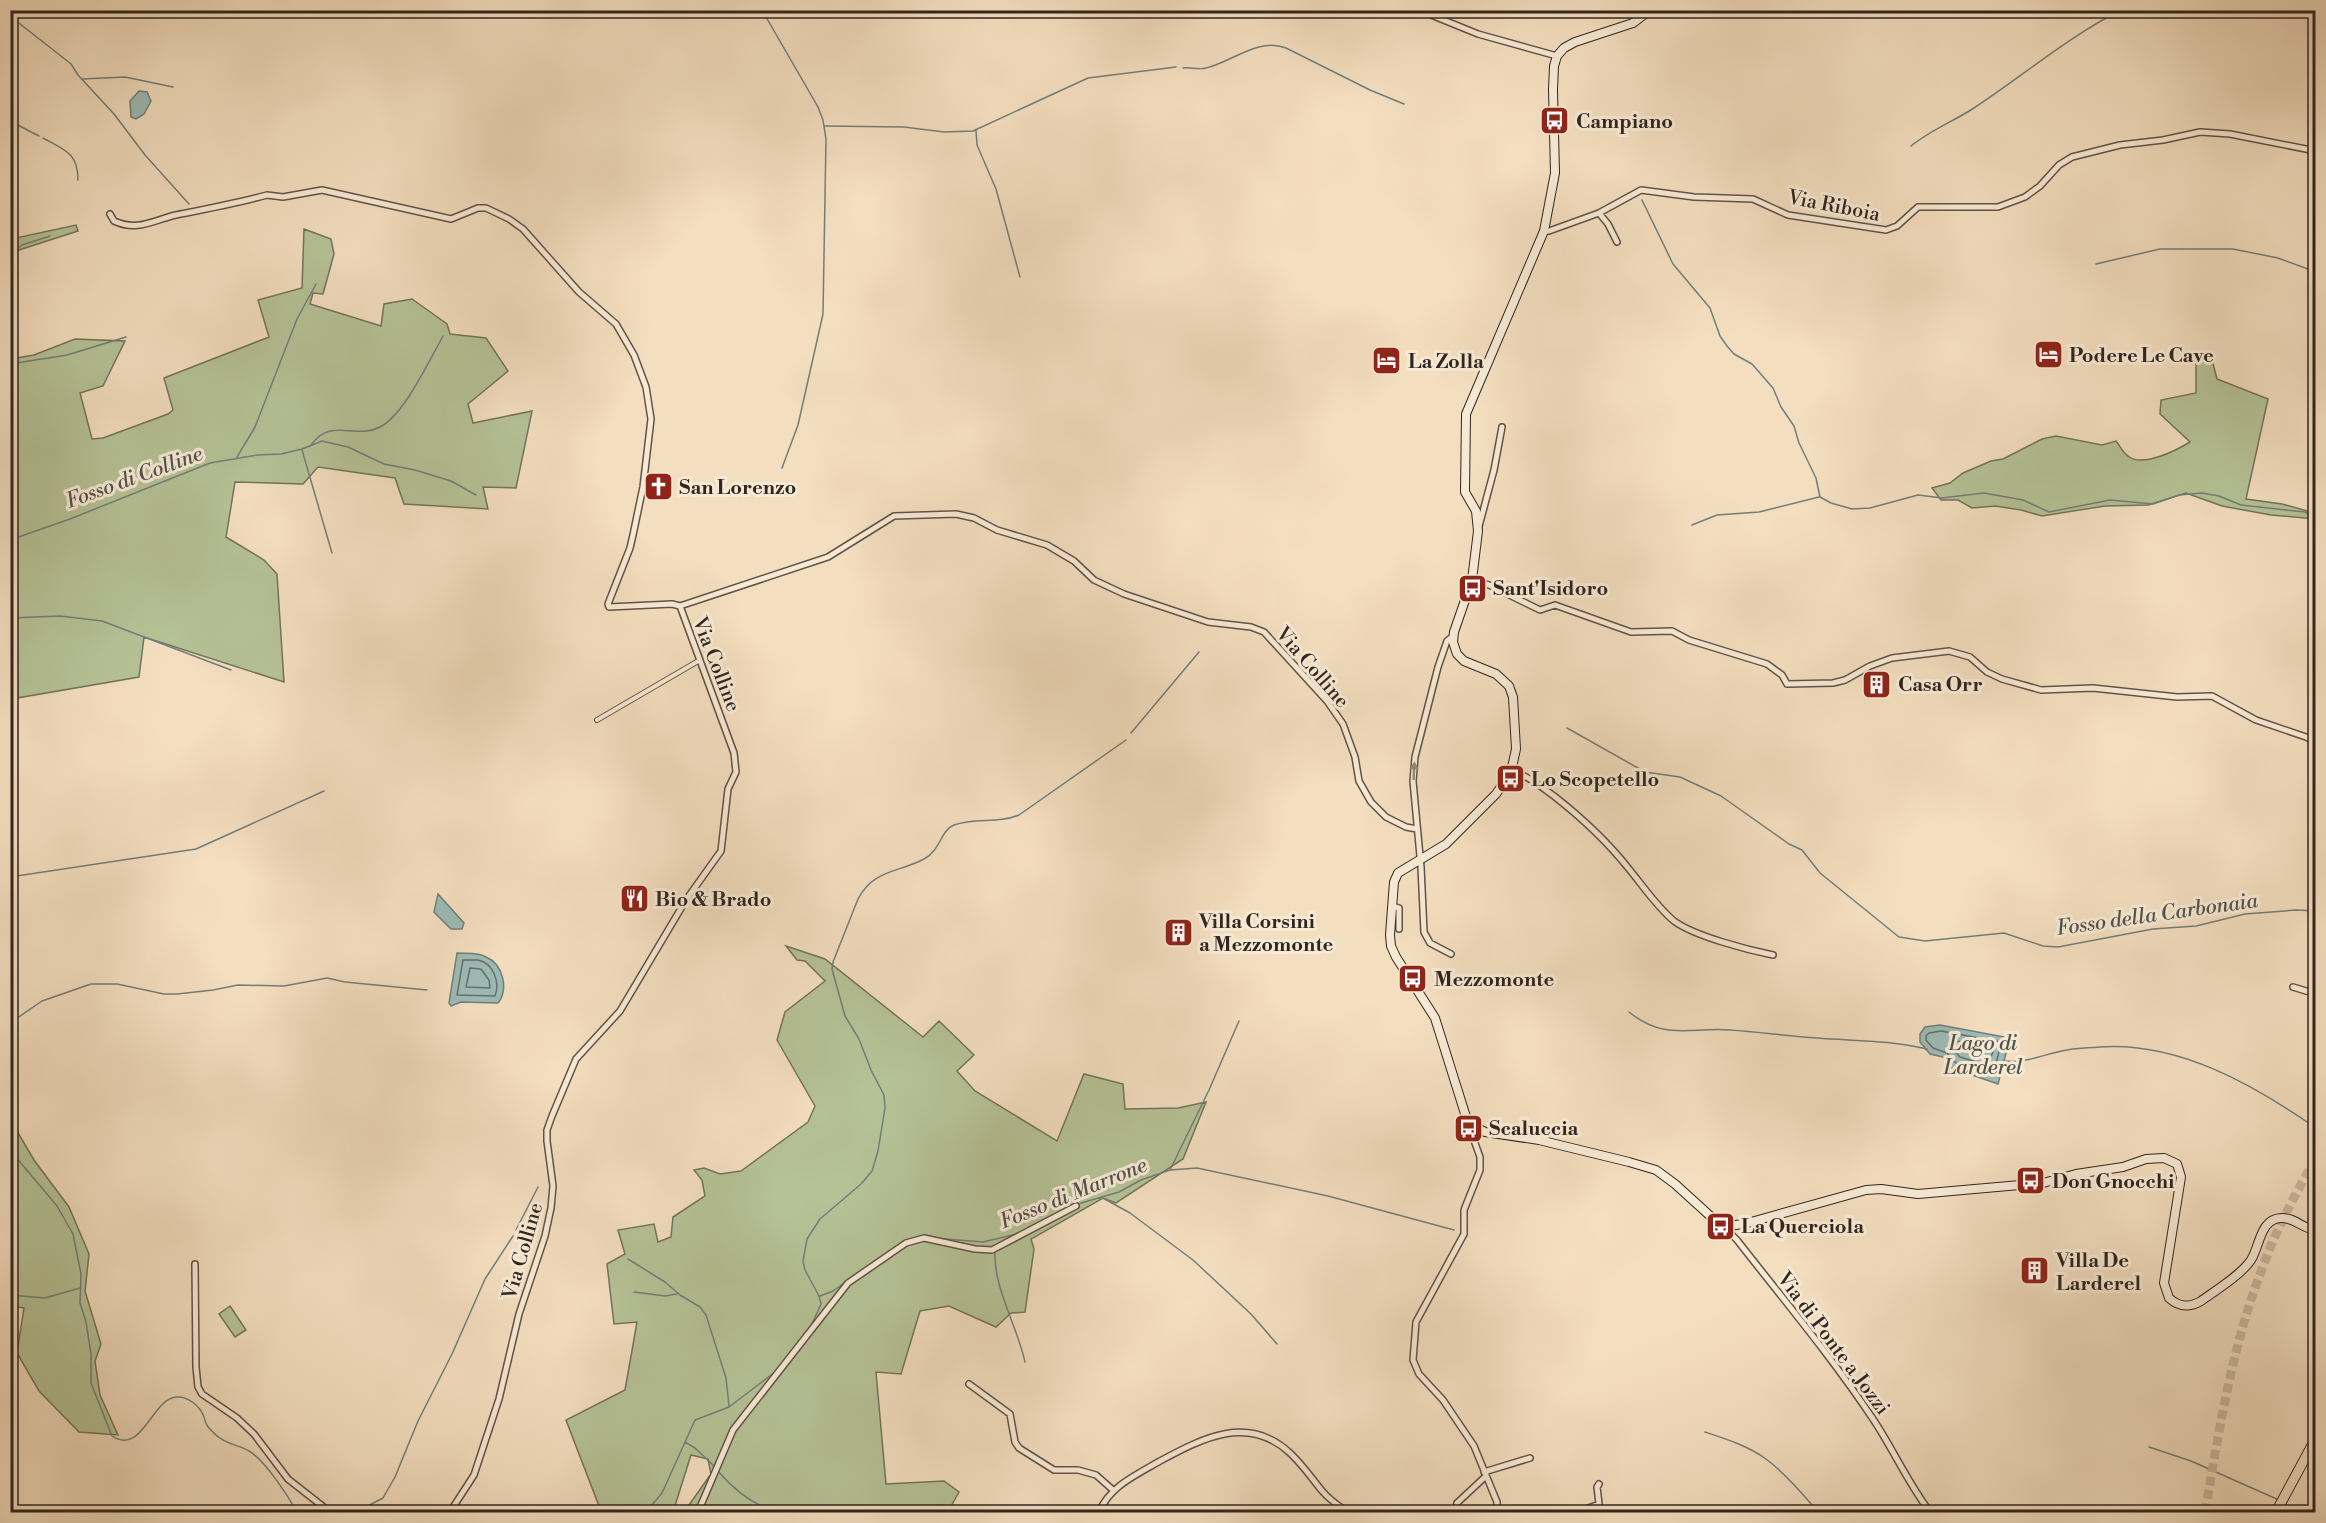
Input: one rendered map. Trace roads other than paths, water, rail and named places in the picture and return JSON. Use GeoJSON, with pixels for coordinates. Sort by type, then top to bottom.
{"type":"FeatureCollection","features":[{"type":"Feature","properties":{"kind":"highway"},"geometry":{"type":"LineString","coordinates":[[2277,1512],[2316,1438]]}},
{"type":"Feature","properties":{"kind":"highway"},"geometry":{"type":"LineString","coordinates":[[2277,1512],[2316,1450]]}},
{"type":"Feature","properties":{"kind":"main road"},"geometry":{"type":"LineString","coordinates":[[1650,10],[1633,23],[1575,42],[1564,48],[1557,56],[1553,81],[1555,172],[1544,231],[1466,414],[1465,492],[1477,514],[1478,531],[1472,580],[1454,636],[1455,649],[1464,661],[1496,674],[1506,682],[1513,698],[1516,740],[1511,772],[1496,794],[1453,838],[1398,873],[1394,882],[1390,935],[1393,952],[1435,1018],[1462,1110],[1472,1125],[1485,1132],[1539,1140],[1629,1161],[1656,1170],[1676,1184],[1716,1221],[1727,1226],[1744,1224],[1866,1190],[1918,1194],[2043,1183],[2076,1174],[2123,1167],[2146,1159],[2164,1158],[2176,1164],[2181,1177],[2164,1283],[2169,1298],[2184,1306],[2201,1301],[2246,1267],[2264,1228],[2272,1220],[2286,1218],[2303,1228],[2316,1230]]}},
{"type":"Feature","properties":{"kind":"street"},"geometry":{"type":"LineString","coordinates":[[1419,10],[1478,34],[1557,56]]}},
{"type":"Feature","properties":{"kind":"street","name":"Via Riboia"},"geometry":{"type":"LineString","coordinates":[[1544,231],[1599,213],[1641,190],[1694,197],[1753,199],[1788,215],[1886,230],[1897,226],[1918,207],[1982,208],[2011,204],[2040,186],[2059,165],[2072,157],[2120,145],[2163,140],[2200,132],[2230,134],[2316,151]]}},
{"type":"Feature","properties":{"kind":"street"},"geometry":{"type":"LineString","coordinates":[[111,214],[114,221],[123,225],[145,225],[173,216],[267,195],[283,197],[322,190],[452,219],[478,208],[486,208],[509,219],[523,229],[579,292],[616,324],[634,355],[646,387],[651,418],[643,487],[630,548],[608,604],[612,609],[672,604],[680,606]]}},
{"type":"Feature","properties":{"kind":"street"},"geometry":{"type":"LineString","coordinates":[[1599,213],[1608,224],[1617,242]]}},
{"type":"Feature","properties":{"kind":"street"},"geometry":{"type":"LineString","coordinates":[[1478,531],[1494,470],[1502,427]]}},
{"type":"Feature","properties":{"kind":"street","name":"Via Colline"},"geometry":{"type":"LineString","coordinates":[[450,1512],[474,1475],[499,1399],[519,1314],[545,1236],[553,1186],[547,1141],[547,1130],[552,1116],[576,1059],[621,1011],[686,900],[721,851],[728,789],[736,772],[734,753],[680,606],[828,557],[894,516],[956,514],[974,518],[998,530],[1047,545],[1074,561],[1094,580],[1124,594],[1208,622],[1251,627],[1264,632],[1327,701],[1343,724],[1355,757],[1359,781],[1371,802],[1386,817],[1406,827],[1417,829]]}},
{"type":"Feature","properties":{"kind":"street"},"geometry":{"type":"LineString","coordinates":[[1472,580],[1489,585],[1540,610],[1555,605],[1631,632],[1672,631],[1689,640],[1767,664],[1777,670],[1787,684],[1833,683],[1845,680],[1870,666],[1892,658],[1949,651],[1970,657],[1987,672],[2002,680],[2041,690],[2093,688],[2177,697],[2212,696],[2256,720],[2289,730],[2316,742]]}},
{"type":"Feature","properties":{"kind":"street"},"geometry":{"type":"LineString","coordinates":[[1451,954],[1430,943],[1424,935],[1414,800],[1414,757],[1438,667],[1447,641],[1454,636]]}},
{"type":"Feature","properties":{"kind":"street"},"geometry":{"type":"LineString","coordinates":[[597,720],[700,659]]}},
{"type":"Feature","properties":{"kind":"street"},"geometry":{"type":"LineString","coordinates":[[1511,772],[1523,774],[1535,781],[1577,813],[1615,852],[1674,920],[1684,927],[1738,947],[1773,955]]}},
{"type":"Feature","properties":{"kind":"street"},"geometry":{"type":"LineString","coordinates":[[1392,906],[1399,908],[1399,929]]}},
{"type":"Feature","properties":{"kind":"street"},"geometry":{"type":"LineString","coordinates":[[2293,987],[2316,994]]}},
{"type":"Feature","properties":{"kind":"street"},"geometry":{"type":"LineString","coordinates":[[1472,1125],[1470,1130],[1481,1166],[1464,1210],[1464,1234],[1416,1322],[1413,1354],[1416,1370],[1443,1400],[1472,1441],[1497,1502],[1497,1512]]}},
{"type":"Feature","properties":{"kind":"street"},"geometry":{"type":"LineString","coordinates":[[698,1512],[733,1430],[848,1283],[906,1243],[916,1239],[934,1239],[975,1249],[992,1250],[1076,1206]]}},
{"type":"Feature","properties":{"kind":"street","name":"Via di Ponte a Jozzi"},"geometry":{"type":"LineString","coordinates":[[1727,1226],[1728,1231],[1829,1356],[1874,1421],[1916,1494],[1930,1512]]}},
{"type":"Feature","properties":{"kind":"street"},"geometry":{"type":"LineString","coordinates":[[195,1264],[198,1387],[202,1394],[237,1418],[254,1434],[288,1479],[330,1512]]}},
{"type":"Feature","properties":{"kind":"street"},"geometry":{"type":"LineString","coordinates":[[969,1384],[1010,1414],[1015,1442],[1019,1448],[1054,1470],[1078,1470],[1096,1475],[1113,1490]]}},
{"type":"Feature","properties":{"kind":"street"},"geometry":{"type":"LineString","coordinates":[[1099,1512],[1113,1490],[1189,1446],[1214,1436],[1242,1431],[1273,1441],[1290,1453],[1324,1494],[1347,1512]]}},
{"type":"Feature","properties":{"kind":"street"},"geometry":{"type":"LineString","coordinates":[[1457,1503],[1485,1474],[1530,1458]]}},
{"type":"Feature","properties":{"kind":"street"},"geometry":{"type":"LineString","coordinates":[[1578,1512],[1599,1504],[1597,1487],[1599,1484]]}},
{"type":"Feature","properties":{"kind":"water"},"geometry":{"type":"Polygon","coordinates":[[[139,91],[147,92],[151,101],[144,114],[136,119],[131,117],[130,101],[139,91]]]}},
{"type":"Feature","properties":{"kind":"water"},"geometry":{"type":"Polygon","coordinates":[[[438,894],[464,923],[462,929],[451,929],[434,912],[438,894]]]}},
{"type":"Feature","properties":{"kind":"water"},"geometry":{"type":"Polygon","coordinates":[[[457,953],[483,955],[497,965],[504,984],[498,1003],[461,1002],[451,1006],[449,1003],[457,953]]]}},
{"type":"Feature","properties":{"kind":"water","name":"Lago di Larderel"},"geometry":{"type":"Polygon","coordinates":[[[1940,1025],[2010,1038],[1998,1084],[1952,1068],[1943,1057],[1930,1054],[1920,1042],[1920,1034],[1925,1027],[1940,1025]]]}},
{"type":"Feature","properties":{"kind":"waterway"},"geometry":{"type":"LineString","coordinates":[[762,10],[818,107],[826,139],[823,314],[798,425],[782,468]]}},
{"type":"Feature","properties":{"kind":"waterway"},"geometry":{"type":"LineString","coordinates":[[1911,146],[1974,108],[2064,44],[2121,10]]}},
{"type":"Feature","properties":{"kind":"waterway"},"geometry":{"type":"LineString","coordinates":[[2294,10],[2310,19]]}},
{"type":"Feature","properties":{"kind":"waterway"},"geometry":{"type":"LineString","coordinates":[[10,16],[71,64],[78,75],[114,114],[145,155],[189,204]]}},
{"type":"Feature","properties":{"kind":"waterway"},"geometry":{"type":"LineString","coordinates":[[1183,68],[1206,68],[1255,48],[1276,45],[1404,104]]}},
{"type":"Feature","properties":{"kind":"waterway"},"geometry":{"type":"LineString","coordinates":[[825,126],[904,127],[944,132],[973,131],[1088,78],[1176,67]]}},
{"type":"Feature","properties":{"kind":"waterway"},"geometry":{"type":"LineString","coordinates":[[82,79],[125,77],[173,87]]}},
{"type":"Feature","properties":{"kind":"waterway"},"geometry":{"type":"LineString","coordinates":[[10,121],[39,136]]}},
{"type":"Feature","properties":{"kind":"waterway"},"geometry":{"type":"LineString","coordinates":[[976,130],[977,145],[996,189],[1020,277]]}},
{"type":"Feature","properties":{"kind":"waterway"},"geometry":{"type":"LineString","coordinates":[[43,138],[69,153],[76,164],[78,180]]}},
{"type":"Feature","properties":{"kind":"waterway"},"geometry":{"type":"LineString","coordinates":[[1642,200],[1673,264],[1710,308],[1720,336],[1734,354],[1752,364],[1773,388],[1781,407],[1794,426],[1799,443],[1816,478],[1820,497],[1831,503],[1852,509],[1870,508],[1918,495],[1942,498],[1984,493],[2023,500],[2049,512],[2110,500],[2153,504],[2179,495],[2202,493],[2219,496],[2241,505],[2305,512],[2316,518]]}},
{"type":"Feature","properties":{"kind":"waterway"},"geometry":{"type":"LineString","coordinates":[[10,254],[22,245],[50,236]]}},
{"type":"Feature","properties":{"kind":"waterway"},"geometry":{"type":"LineString","coordinates":[[2096,264],[2160,249],[2233,249],[2278,258],[2316,272]]}},
{"type":"Feature","properties":{"kind":"waterway"},"geometry":{"type":"LineString","coordinates":[[237,457],[255,427],[297,319],[316,284]]}},
{"type":"Feature","properties":{"kind":"waterway"},"geometry":{"type":"LineString","coordinates":[[311,445],[327,432],[371,430],[389,421],[407,400],[443,336]]}},
{"type":"Feature","properties":{"kind":"waterway"},"geometry":{"type":"LineString","coordinates":[[10,364],[67,355],[126,337]]}},
{"type":"Feature","properties":{"kind":"waterway","name":"Fosso di Colline"},"geometry":{"type":"LineString","coordinates":[[10,540],[70,519],[210,463],[257,455],[281,454],[322,441],[348,447],[384,464],[415,470],[451,481],[476,495]]}},
{"type":"Feature","properties":{"kind":"waterway"},"geometry":{"type":"LineString","coordinates":[[302,450],[332,553]]}},
{"type":"Feature","properties":{"kind":"waterway"},"geometry":{"type":"LineString","coordinates":[[1692,525],[1717,515],[1759,512],[1819,497]]}},
{"type":"Feature","properties":{"kind":"waterway"},"geometry":{"type":"LineString","coordinates":[[10,618],[60,616],[102,621],[231,670]]}},
{"type":"Feature","properties":{"kind":"waterway"},"geometry":{"type":"LineString","coordinates":[[1131,733],[1199,652]]}},
{"type":"Feature","properties":{"kind":"waterway","name":"Fosso della Carbonaia"},"geometry":{"type":"LineString","coordinates":[[1567,728],[1645,772],[1680,777],[1721,796],[1789,844],[1802,850],[1820,873],[1899,937],[1925,941],[2004,933],[2043,946],[2058,947],[2153,929],[2196,926],[2245,914],[2296,910],[2316,911]]}},
{"type":"Feature","properties":{"kind":"waterway"},"geometry":{"type":"LineString","coordinates":[[811,1326],[821,1304],[803,1261],[807,1239],[820,1219],[861,1184],[872,1171],[878,1151],[885,1108],[884,1095],[859,1039],[845,1016],[832,969],[858,899],[864,889],[879,877],[924,859],[934,851],[946,831],[954,825],[1019,815],[1126,740]]}},
{"type":"Feature","properties":{"kind":"waterway"},"geometry":{"type":"LineString","coordinates":[[10,877],[196,849],[324,791]]}},
{"type":"Feature","properties":{"kind":"waterway"},"geometry":{"type":"LineString","coordinates":[[10,1023],[42,1001],[91,984],[117,984],[164,994],[177,994],[238,985],[284,986],[327,978],[345,982],[427,990]]}},
{"type":"Feature","properties":{"kind":"waterway"},"geometry":{"type":"LineString","coordinates":[[1629,1012],[1654,1027],[1666,1030],[1730,1030],[1886,1042],[1927,1049]]}},
{"type":"Feature","properties":{"kind":"waterway"},"geometry":{"type":"LineString","coordinates":[[1170,1170],[1239,1021]]}},
{"type":"Feature","properties":{"kind":"waterway"},"geometry":{"type":"LineString","coordinates":[[2004,1061],[2028,1060],[2059,1051],[2099,1047],[2128,1047],[2158,1051],[2214,1069],[2241,1082],[2316,1128]]}},
{"type":"Feature","properties":{"kind":"waterway"},"geometry":{"type":"LineString","coordinates":[[10,1145],[15,1156],[57,1206],[73,1234],[81,1274],[80,1303],[86,1322],[91,1354],[91,1383],[112,1436],[122,1440],[131,1439],[168,1400],[176,1397],[185,1398],[200,1409],[208,1426],[220,1438],[249,1451],[262,1462],[297,1512]]}},
{"type":"Feature","properties":{"kind":"waterway","name":"Fosso di Marrone"},"geometry":{"type":"LineString","coordinates":[[1078,1204],[1119,1192],[1141,1180],[1170,1170],[1197,1168],[1328,1196],[1454,1230]]}},
{"type":"Feature","properties":{"kind":"waterway"},"geometry":{"type":"LineString","coordinates":[[516,1230],[538,1187]]}},
{"type":"Feature","properties":{"kind":"waterway"},"geometry":{"type":"LineString","coordinates":[[1101,1197],[1130,1213],[1193,1260],[1251,1314],[1277,1344]]}},
{"type":"Feature","properties":{"kind":"waterway","name":"Fosso di Marrone"},"geometry":{"type":"LineString","coordinates":[[1029,1227],[1060,1212]]}},
{"type":"Feature","properties":{"kind":"waterway","name":"Fosso di Marrone"},"geometry":{"type":"LineString","coordinates":[[933,1238],[983,1242],[1017,1234]]}},
{"type":"Feature","properties":{"kind":"waterway"},"geometry":{"type":"LineString","coordinates":[[360,1512],[383,1498],[395,1477],[418,1421],[452,1354],[485,1279],[513,1236]]}},
{"type":"Feature","properties":{"kind":"waterway"},"geometry":{"type":"LineString","coordinates":[[995,1250],[998,1278],[1025,1362]]}},
{"type":"Feature","properties":{"kind":"waterway"},"geometry":{"type":"LineString","coordinates":[[628,1259],[700,1307],[706,1315],[726,1378],[729,1406]]}},
{"type":"Feature","properties":{"kind":"waterway","name":"Fosso di Marrone"},"geometry":{"type":"LineString","coordinates":[[820,1296],[833,1291],[872,1264]]}},
{"type":"Feature","properties":{"kind":"waterway"},"geometry":{"type":"LineString","coordinates":[[10,1295],[45,1298],[80,1288]]}},
{"type":"Feature","properties":{"kind":"waterway"},"geometry":{"type":"LineString","coordinates":[[634,1292],[665,1296],[677,1294]]}},
{"type":"Feature","properties":{"kind":"waterway","name":"Fosso di Marrone"},"geometry":{"type":"LineString","coordinates":[[646,1512],[662,1493],[695,1420],[729,1407],[775,1372]]}},
{"type":"Feature","properties":{"kind":"waterway"},"geometry":{"type":"LineString","coordinates":[[1705,1432],[1759,1454],[1787,1477],[1818,1512]]}},
{"type":"Feature","properties":{"kind":"waterway"},"geometry":{"type":"LineString","coordinates":[[685,1442],[715,1467]]}},
{"type":"Feature","properties":{"kind":"waterway"},"geometry":{"type":"LineString","coordinates":[[2149,1447],[2191,1461],[2279,1500]]}},
{"type":"Feature","properties":{"kind":"waterway"},"geometry":{"type":"LineString","coordinates":[[718,1471],[744,1496],[777,1512]]}},
{"type":"Feature","properties":{"kind":"waterway"},"geometry":{"type":"LineString","coordinates":[[2285,1504],[2302,1512]]}},
{"type":"Feature","properties":{"kind":"waterway"},"geometry":{"type":"LineString","coordinates":[[784,1512],[814,1507],[845,1512]]}},
{"type":"Feature","properties":{"kind":"tunnel"},"geometry":{"type":"LineString","coordinates":[[2205,1512],[2234,1358],[2242,1328],[2267,1255],[2293,1199],[2316,1158]]}},
{"type":"Feature","properties":{"kind":"place","name":"Campiano"},"geometry":{"type":"Point","coordinates":[1555,121]}},
{"type":"Feature","properties":{"kind":"place","name":"Podere Le Cave"},"geometry":{"type":"Point","coordinates":[2048,355]}},
{"type":"Feature","properties":{"kind":"place","name":"La Zolla"},"geometry":{"type":"Point","coordinates":[1387,361]}},
{"type":"Feature","properties":{"kind":"place","name":"San Lorenzo"},"geometry":{"type":"Point","coordinates":[658,487]}},
{"type":"Feature","properties":{"kind":"place","name":"Sant'Isidoro"},"geometry":{"type":"Point","coordinates":[1472,588]}},
{"type":"Feature","properties":{"kind":"place","name":"Casa Orr"},"geometry":{"type":"Point","coordinates":[1877,684]}},
{"type":"Feature","properties":{"kind":"place","name":"Lo Scopetello"},"geometry":{"type":"Point","coordinates":[1510,779]}},
{"type":"Feature","properties":{"kind":"place","name":"Bio & Brado"},"geometry":{"type":"Point","coordinates":[634,899]}},
{"type":"Feature","properties":{"kind":"place","name":"Villa Corsini a Mezzomonte"},"geometry":{"type":"Point","coordinates":[1178,932]}},
{"type":"Feature","properties":{"kind":"place","name":"Mezzomonte"},"geometry":{"type":"Point","coordinates":[1413,979]}},
{"type":"Feature","properties":{"kind":"place","name":"Scaluccia"},"geometry":{"type":"Point","coordinates":[1468,1128]}},
{"type":"Feature","properties":{"kind":"place","name":"Don Gnocchi"},"geometry":{"type":"Point","coordinates":[2031,1181]}},
{"type":"Feature","properties":{"kind":"place","name":"La Querciola"},"geometry":{"type":"Point","coordinates":[1720,1226]}},
{"type":"Feature","properties":{"kind":"place","name":"Villa De Larderel"},"geometry":{"type":"Point","coordinates":[2035,1271]}}]}
